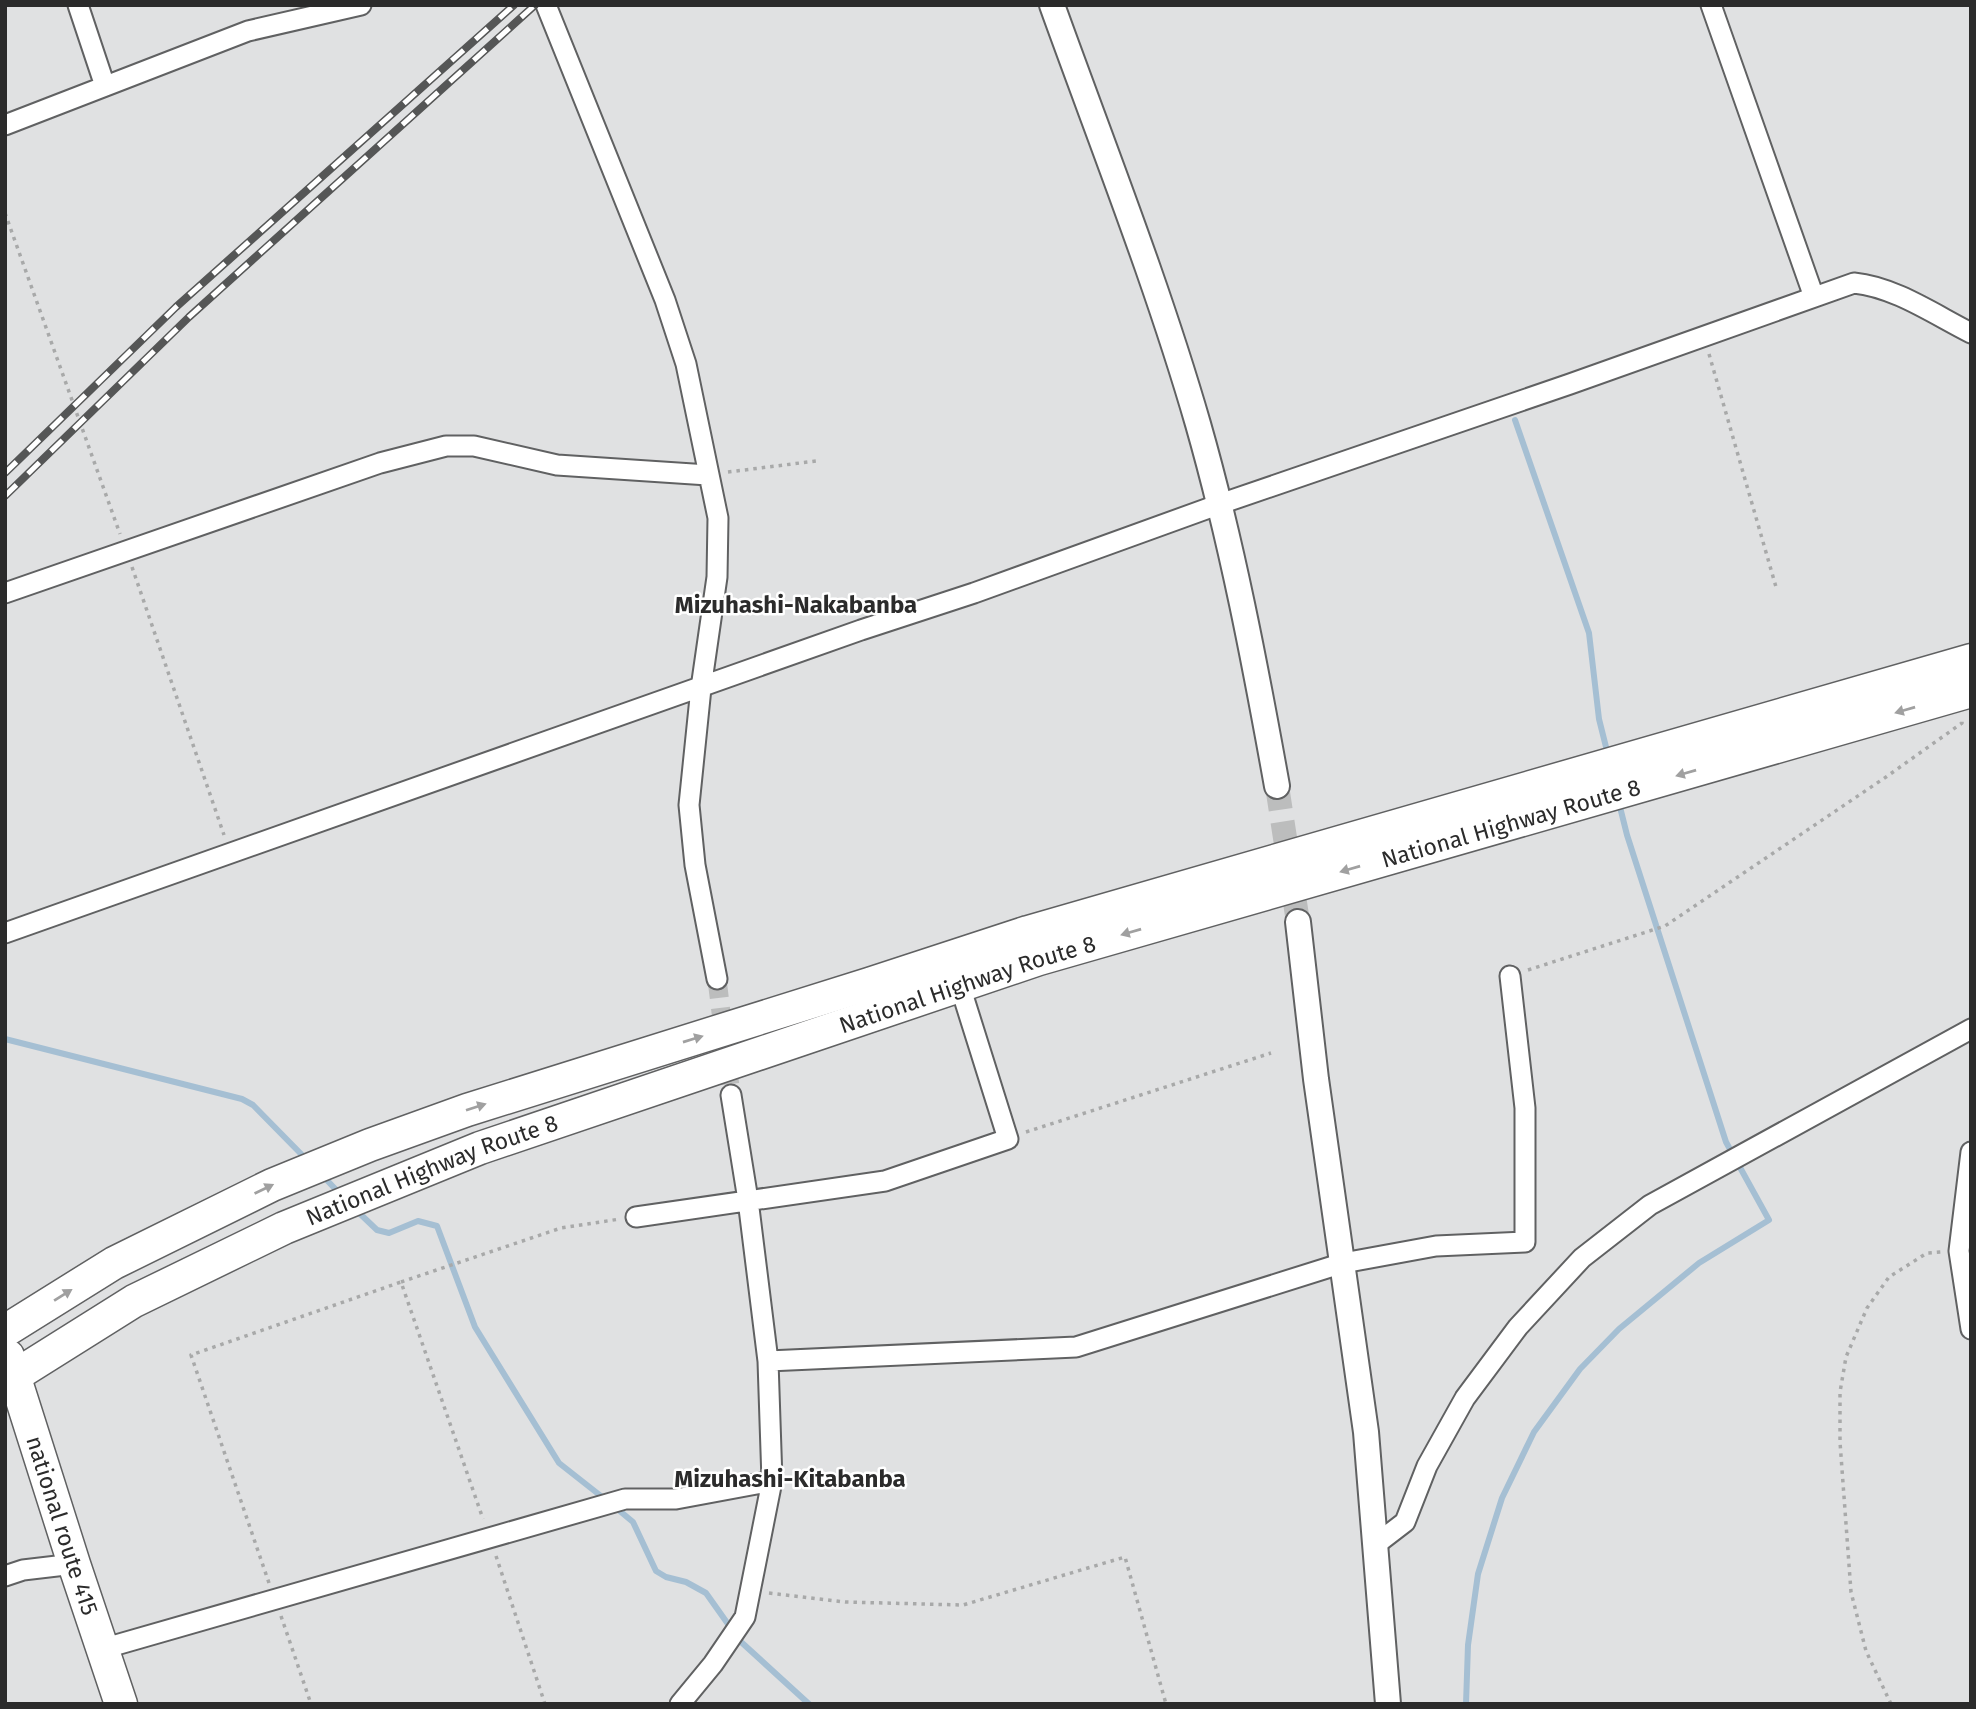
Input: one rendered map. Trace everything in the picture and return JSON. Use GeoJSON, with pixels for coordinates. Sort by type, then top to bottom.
{"type":"FeatureCollection","features":[{"type":"Feature","properties":{"kind":"highway","name":"National Highway Route 8"},"geometry":{"type":"LineString","coordinates":[[5,1331],[114,1263],[272,1185],[370,1145],[467,1110],[1028,932],[1971,660]]}},
{"type":"Feature","properties":{"kind":"highway","name":"National Highway Route 8"},"geometry":{"type":"LineString","coordinates":[[8,1369],[134,1300],[309,1218],[480,1148],[1039,958],[1967,693]]}},
{"type":"Feature","properties":{"kind":"highway","name":"national route 415"},"geometry":{"type":"LineString","coordinates":[[8,1369],[121,1704]]}},
{"type":"Feature","properties":{"kind":"street"},"geometry":{"type":"LineString","coordinates":[[78,5],[105,86]]}},
{"type":"Feature","properties":{"kind":"street"},"geometry":{"type":"LineString","coordinates":[[5,125],[248,31],[361,5]]}},
{"type":"Feature","properties":{"kind":"street"},"geometry":{"type":"LineString","coordinates":[[547,5],[665,300],[686,364],[718,518],[717,577],[701,688],[689,806],[695,864],[717,979]]}},
{"type":"Feature","properties":{"kind":"street"},"geometry":{"type":"LineString","coordinates":[[1052,5],[1164,317],[1220,504],[1248,631],[1277,786]]}},
{"type":"Feature","properties":{"kind":"street"},"geometry":{"type":"LineString","coordinates":[[1711,5],[1814,297]]}},
{"type":"Feature","properties":{"kind":"street"},"geometry":{"type":"LineString","coordinates":[[5,933],[1854,283],[1869,284],[1893,294],[1971,333]]}},
{"type":"Feature","properties":{"kind":"street"},"geometry":{"type":"LineString","coordinates":[[5,593],[380,463],[446,446],[474,446],[557,465],[708,475]]}},
{"type":"Feature","properties":{"kind":"street"},"geometry":{"type":"LineString","coordinates":[[1298,922],[1316,1080],[1367,1433],[1388,1704]]}},
{"type":"Feature","properties":{"kind":"street"},"geometry":{"type":"LineString","coordinates":[[768,1361],[1076,1347],[1343,1263],[1436,1247],[1525,1242],[1525,1108],[1510,976]]}},
{"type":"Feature","properties":{"kind":"street"},"geometry":{"type":"LineString","coordinates":[[636,1217],[885,1181],[1008,1139],[960,986]]}},
{"type":"Feature","properties":{"kind":"street"},"geometry":{"type":"LineString","coordinates":[[1375,1545],[1405,1522],[1427,1466],[1465,1398],[1518,1327],[1582,1258],[1650,1205],[1971,1029]]}},
{"type":"Feature","properties":{"kind":"street"},"geometry":{"type":"LineString","coordinates":[[680,1704],[713,1664],[745,1617],[772,1481],[768,1361],[748,1200],[731,1095]]}},
{"type":"Feature","properties":{"kind":"street"},"geometry":{"type":"LineString","coordinates":[[1971,1152],[1959,1251],[1971,1329]]}},
{"type":"Feature","properties":{"kind":"street"},"geometry":{"type":"LineString","coordinates":[[102,1649],[625,1499],[676,1499],[772,1481]]}},
{"type":"Feature","properties":{"kind":"street"},"geometry":{"type":"LineString","coordinates":[[5,1576],[23,1570],[74,1564]]}},
{"type":"Feature","properties":{"kind":"path"},"geometry":{"type":"LineString","coordinates":[[1704,335],[1776,587]]}},
{"type":"Feature","properties":{"kind":"path"},"geometry":{"type":"LineString","coordinates":[[708,475],[816,461]]}},
{"type":"Feature","properties":{"kind":"path"},"geometry":{"type":"LineString","coordinates":[[1510,976],[1665,926],[1962,723],[1967,693]]}},
{"type":"Feature","properties":{"kind":"path"},"geometry":{"type":"LineString","coordinates":[[1008,1139],[1271,1053]]}},
{"type":"Feature","properties":{"kind":"path"},"geometry":{"type":"LineString","coordinates":[[311,1704],[191,1355],[561,1228],[636,1217]]}},
{"type":"Feature","properties":{"kind":"path"},"geometry":{"type":"LineString","coordinates":[[1891,1704],[1866,1651],[1851,1592],[1840,1441],[1840,1392],[1846,1357],[1867,1308],[1889,1277],[1927,1253],[1959,1251]]}},
{"type":"Feature","properties":{"kind":"path"},"geometry":{"type":"LineString","coordinates":[[401,1282],[545,1704]]}},
{"type":"Feature","properties":{"kind":"path"},"geometry":{"type":"LineString","coordinates":[[751,1590],[845,1602],[963,1605],[1125,1557],[1166,1704]]}},
{"type":"Feature","properties":{"kind":"waterway"},"geometry":{"type":"LineString","coordinates":[[1515,420],[1589,633],[1599,719],[1608,755]]}},
{"type":"Feature","properties":{"kind":"waterway"},"geometry":{"type":"LineString","coordinates":[[1466,1704],[1468,1645],[1478,1574],[1502,1498],[1534,1432],[1580,1369],[1619,1329],[1699,1263],[1769,1220],[1726,1142],[1619,803]]}},
{"type":"Feature","properties":{"kind":"waterway"},"geometry":{"type":"LineString","coordinates":[[5,1039],[242,1099],[253,1105],[307,1160]]}},
{"type":"Feature","properties":{"kind":"waterway"},"geometry":{"type":"LineString","coordinates":[[322,1175],[341,1195]]}},
{"type":"Feature","properties":{"kind":"waterway"},"geometry":{"type":"LineString","coordinates":[[356,1210],[377,1230],[389,1233],[418,1221],[437,1226],[475,1327],[559,1463],[606,1500]]}},
{"type":"Feature","properties":{"kind":"waterway"},"geometry":{"type":"LineString","coordinates":[[615,1507],[633,1522],[656,1571],[706,1593],[740,1641],[809,1704]]}},
{"type":"Feature","properties":{"kind":"tunnel"},"geometry":{"type":"LineString","coordinates":[[1277,786],[1298,922]]}},
{"type":"Feature","properties":{"kind":"tunnel"},"geometry":{"type":"LineString","coordinates":[[717,979],[731,1095]]}},
{"type":"Feature","properties":{"kind":"railway"},"geometry":{"type":"LineString","coordinates":[[5,473],[176,307],[514,5]]}},
{"type":"Feature","properties":{"kind":"railway"},"geometry":{"type":"LineString","coordinates":[[5,496],[189,317],[535,5]]}},
{"type":"Feature","properties":{"kind":"district","name":"Mizuhashi-Nakabanba"},"geometry":{"type":"Point","coordinates":[796,605]}},
{"type":"Feature","properties":{"kind":"district","name":"Mizuhashi-Kitabanba"},"geometry":{"type":"Point","coordinates":[790,1479]}}]}
